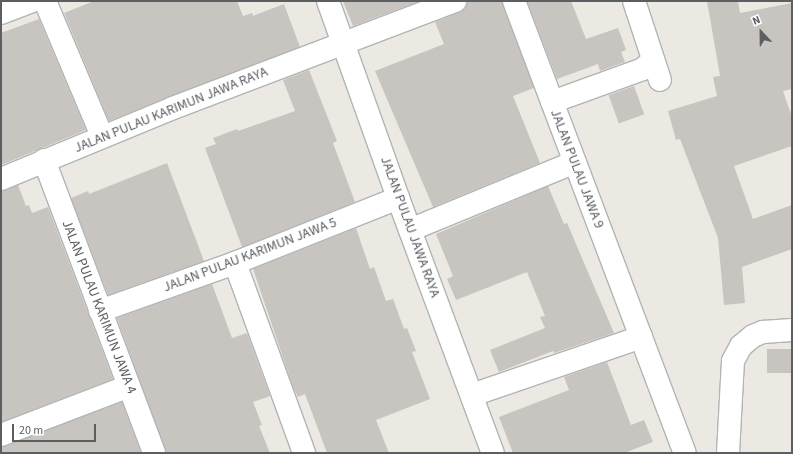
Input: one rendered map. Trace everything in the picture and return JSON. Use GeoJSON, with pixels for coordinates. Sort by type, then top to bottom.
{"type":"FeatureCollection","features":[{"type":"Feature","properties":{"kind":"street"},"geometry":{"type":"LineString","coordinates":[[1,13],[32,1]]}},
{"type":"Feature","properties":{"kind":"street"},"geometry":{"type":"LineString","coordinates":[[45,1],[102,136]]}},
{"type":"Feature","properties":{"kind":"street","name":"JALAN PULAU JAWA RAYA"},"geometry":{"type":"LineString","coordinates":[[328,1],[398,198],[493,453]]}},
{"type":"Feature","properties":{"kind":"street","name":"JALAN PULAU KARIMUN JAWA RAYA"},"geometry":{"type":"LineString","coordinates":[[1,179],[102,136],[455,1]]}},
{"type":"Feature","properties":{"kind":"street","name":"JALAN PULAU JAWA 9"},"geometry":{"type":"LineString","coordinates":[[514,1],[685,453]]}},
{"type":"Feature","properties":{"kind":"street"},"geometry":{"type":"LineString","coordinates":[[552,102],[643,69],[656,70],[634,1]]}},
{"type":"Feature","properties":{"kind":"street","name":"JALAN PULAU KARIMUN JAWA 4"},"geometry":{"type":"LineString","coordinates":[[44,160],[154,453]]}},
{"type":"Feature","properties":{"kind":"street"},"geometry":{"type":"LineString","coordinates":[[410,230],[575,162]]}},
{"type":"Feature","properties":{"kind":"street","name":"JALAN PULAU KARIMUN JAWA 5"},"geometry":{"type":"LineString","coordinates":[[100,311],[235,263],[398,198]]}},
{"type":"Feature","properties":{"kind":"street"},"geometry":{"type":"LineString","coordinates":[[235,263],[304,453]]}},
{"type":"Feature","properties":{"kind":"street"},"geometry":{"type":"LineString","coordinates":[[728,453],[733,362],[741,346],[753,336],[762,332],[792,330]]}},
{"type":"Feature","properties":{"kind":"street"},"geometry":{"type":"LineString","coordinates":[[472,395],[641,337]]}},
{"type":"Feature","properties":{"kind":"street"},"geometry":{"type":"LineString","coordinates":[[1,435],[129,386]]}},
{"type":"Feature","properties":{"kind":"building"},"geometry":{"type":"Polygon","coordinates":[[[94,1],[237,1],[243,16],[252,13],[253,16],[284,4],[300,47],[109,121],[64,13],[94,1]]]}},
{"type":"Feature","properties":{"kind":"building"},"geometry":{"type":"Polygon","coordinates":[[[343,1],[420,1],[353,26],[343,1]]]}},
{"type":"Feature","properties":{"kind":"building"},"geometry":{"type":"Polygon","coordinates":[[[467,1],[502,1],[534,88],[513,96],[540,163],[433,207],[375,71],[444,44],[435,22],[465,9],[467,1]]]}},
{"type":"Feature","properties":{"kind":"building"},"geometry":{"type":"Polygon","coordinates":[[[527,1],[571,1],[586,39],[618,28],[626,50],[621,52],[625,62],[600,71],[598,64],[557,79],[527,1]]]}},
{"type":"Feature","properties":{"kind":"building"},"geometry":{"type":"Polygon","coordinates":[[[707,1],[738,1],[740,13],[792,3],[792,89],[783,91],[792,117],[792,146],[734,166],[753,219],[792,205],[792,249],[742,267],[745,303],[724,305],[718,238],[680,139],[676,140],[668,111],[717,96],[713,77],[720,76],[707,1]]]}},
{"type":"Feature","properties":{"kind":"building"},"geometry":{"type":"Polygon","coordinates":[[[39,19],[86,130],[1,165],[1,33],[39,19]]]}},
{"type":"Feature","properties":{"kind":"building"},"geometry":{"type":"Polygon","coordinates":[[[309,70],[337,141],[333,143],[355,202],[242,247],[205,148],[216,144],[213,138],[295,111],[283,80],[309,70]]]}},
{"type":"Feature","properties":{"kind":"building"},"geometry":{"type":"Polygon","coordinates":[[[634,86],[644,114],[619,123],[609,95],[634,86]]]}},
{"type":"Feature","properties":{"kind":"building"},"geometry":{"type":"Polygon","coordinates":[[[167,163],[204,261],[108,295],[71,198],[88,191],[89,194],[167,163]]]}},
{"type":"Feature","properties":{"kind":"building"},"geometry":{"type":"Polygon","coordinates":[[[18,185],[26,206],[29,205],[32,213],[48,207],[113,379],[1,422],[1,191],[18,185]]]}},
{"type":"Feature","properties":{"kind":"building"},"geometry":{"type":"Polygon","coordinates":[[[548,186],[564,224],[567,223],[614,333],[554,353],[553,351],[499,372],[490,350],[545,328],[540,317],[545,316],[527,272],[456,300],[447,279],[453,276],[436,234],[548,186]]]}},
{"type":"Feature","properties":{"kind":"building"},"geometry":{"type":"Polygon","coordinates":[[[356,228],[370,269],[374,267],[386,301],[393,299],[404,329],[407,328],[416,351],[412,352],[430,399],[376,420],[389,453],[327,453],[305,394],[298,397],[293,387],[253,269],[356,228]]]}},
{"type":"Feature","properties":{"kind":"building"},"geometry":{"type":"Polygon","coordinates":[[[212,284],[232,338],[247,333],[270,396],[253,402],[262,425],[259,426],[270,453],[166,453],[117,318],[212,284]]]}},
{"type":"Feature","properties":{"kind":"building"},"geometry":{"type":"Polygon","coordinates":[[[767,349],[792,349],[792,373],[767,373],[767,349]]]}},
{"type":"Feature","properties":{"kind":"building"},"geometry":{"type":"Polygon","coordinates":[[[607,362],[631,425],[644,420],[653,442],[624,453],[513,453],[499,417],[569,390],[564,377],[607,362]]]}},
{"type":"Feature","properties":{"kind":"building"},"geometry":{"type":"Polygon","coordinates":[[[122,402],[141,453],[1,453],[1,447],[122,402]]]}}]}
